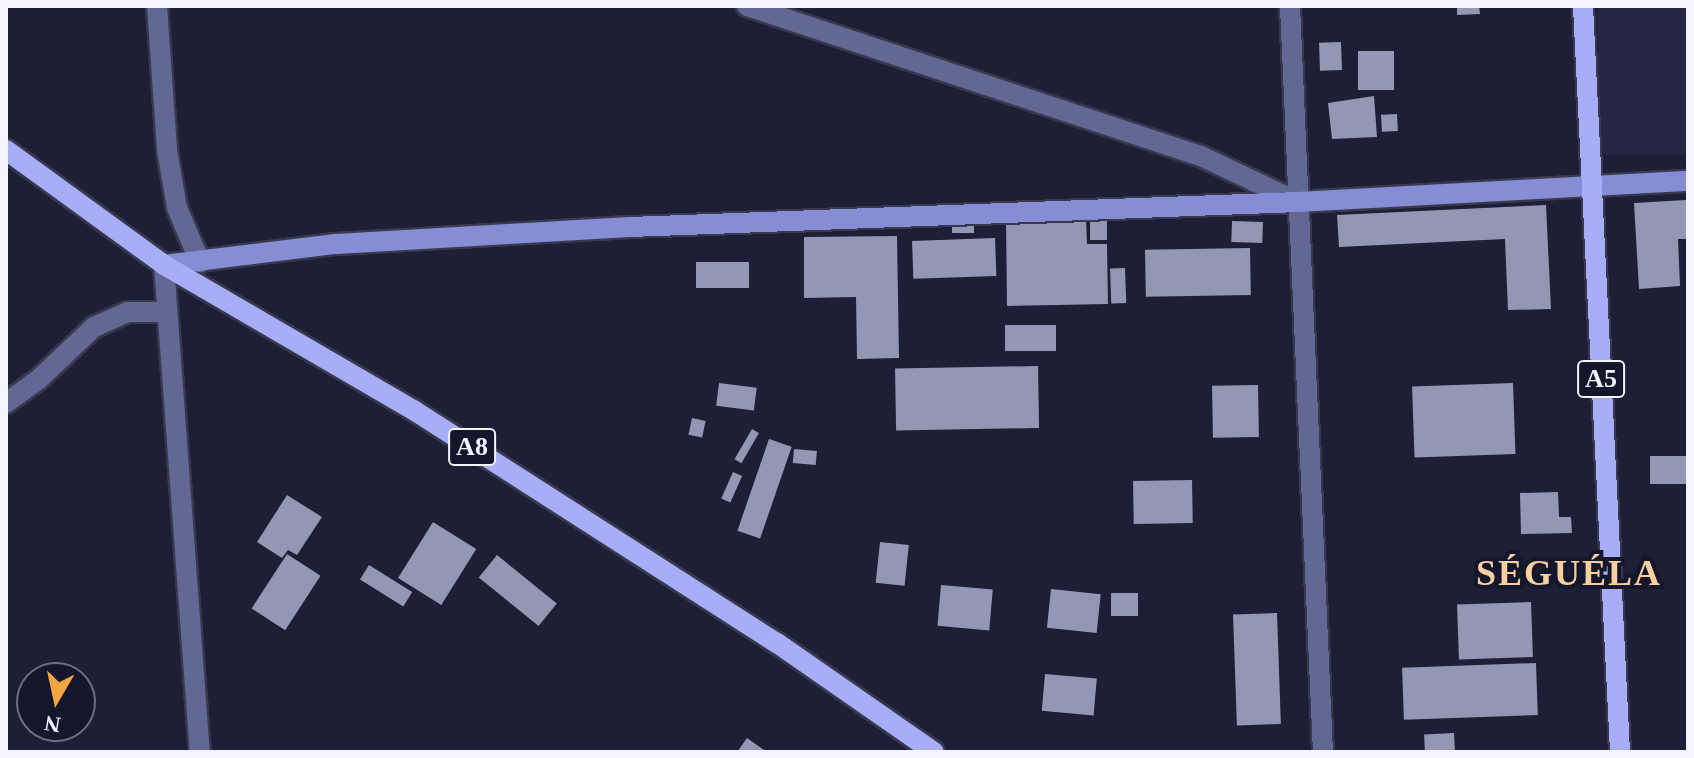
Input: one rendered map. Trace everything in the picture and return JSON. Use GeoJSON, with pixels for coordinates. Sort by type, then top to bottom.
{"type":"FeatureCollection","features":[{"type":"Feature","properties":{"kind":"main road","name":"A5"},"geometry":{"type":"LineString","coordinates":[[1583,6],[1620,752]]}},
{"type":"Feature","properties":{"kind":"main road","name":"A8"},"geometry":{"type":"LineString","coordinates":[[6,150],[164,265],[415,411],[777,643],[934,752]]}},
{"type":"Feature","properties":{"kind":"street"},"geometry":{"type":"LineString","coordinates":[[157,6],[167,150],[177,208],[200,262]]}},
{"type":"Feature","properties":{"kind":"street"},"geometry":{"type":"LineString","coordinates":[[747,6],[1201,156],[1298,202]]}},
{"type":"Feature","properties":{"kind":"street"},"geometry":{"type":"LineString","coordinates":[[1290,6],[1323,752]]}},
{"type":"Feature","properties":{"kind":"street"},"geometry":{"type":"LineString","coordinates":[[200,752],[164,265],[336,244],[630,227],[1298,202],[1688,181]]}},
{"type":"Feature","properties":{"kind":"street"},"geometry":{"type":"LineString","coordinates":[[6,403],[38,380],[94,327],[128,312],[166,312]]}},
{"type":"Feature","properties":{"kind":"shaded area"},"geometry":{"type":"Polygon","coordinates":[[[1598,6],[1688,6],[1688,154],[1598,154],[1598,6]]]}},
{"type":"Feature","properties":{"kind":"building"},"geometry":{"type":"Polygon","coordinates":[[[1457,6],[1479,6],[1480,14],[1457,15],[1457,6]]]}},
{"type":"Feature","properties":{"kind":"building"},"geometry":{"type":"Polygon","coordinates":[[[1341,42],[1342,70],[1320,71],[1319,43],[1341,42]]]}},
{"type":"Feature","properties":{"kind":"building"},"geometry":{"type":"Polygon","coordinates":[[[1358,51],[1394,51],[1394,90],[1358,90],[1358,51]]]}},
{"type":"Feature","properties":{"kind":"building"},"geometry":{"type":"Polygon","coordinates":[[[1374,96],[1377,137],[1332,139],[1328,103],[1374,96]]]}},
{"type":"Feature","properties":{"kind":"building"},"geometry":{"type":"Polygon","coordinates":[[[1397,114],[1398,131],[1382,132],[1381,115],[1397,114]]]}},
{"type":"Feature","properties":{"kind":"building"},"geometry":{"type":"Polygon","coordinates":[[[1686,200],[1688,239],[1678,239],[1680,286],[1639,289],[1634,203],[1686,200]]]}},
{"type":"Feature","properties":{"kind":"building"},"geometry":{"type":"Polygon","coordinates":[[[1546,205],[1551,309],[1508,310],[1505,239],[1339,247],[1337,215],[1546,205]]]}},
{"type":"Feature","properties":{"kind":"building"},"geometry":{"type":"Polygon","coordinates":[[[1090,217],[1107,217],[1107,240],[1090,240],[1090,217]]]}},
{"type":"Feature","properties":{"kind":"building"},"geometry":{"type":"Polygon","coordinates":[[[1086,219],[1087,244],[1107,244],[1108,304],[1007,306],[1006,220],[1086,219]]]}},
{"type":"Feature","properties":{"kind":"building"},"geometry":{"type":"Polygon","coordinates":[[[952,220],[974,220],[974,233],[952,233],[952,220]]]}},
{"type":"Feature","properties":{"kind":"building"},"geometry":{"type":"Polygon","coordinates":[[[1232,221],[1263,222],[1262,243],[1231,242],[1232,221]]]}},
{"type":"Feature","properties":{"kind":"building"},"geometry":{"type":"Polygon","coordinates":[[[897,236],[899,358],[857,359],[856,297],[804,298],[804,237],[897,236]]]}},
{"type":"Feature","properties":{"kind":"building"},"geometry":{"type":"Polygon","coordinates":[[[995,238],[996,276],[913,279],[912,241],[995,238]]]}},
{"type":"Feature","properties":{"kind":"building"},"geometry":{"type":"Polygon","coordinates":[[[1250,248],[1251,295],[1146,297],[1145,250],[1250,248]]]}},
{"type":"Feature","properties":{"kind":"building"},"geometry":{"type":"Polygon","coordinates":[[[696,262],[749,262],[749,288],[696,288],[696,262]]]}},
{"type":"Feature","properties":{"kind":"building"},"geometry":{"type":"Polygon","coordinates":[[[1125,268],[1126,303],[1111,304],[1110,269],[1125,268]]]}},
{"type":"Feature","properties":{"kind":"building"},"geometry":{"type":"Polygon","coordinates":[[[1005,325],[1056,325],[1056,351],[1005,351],[1005,325]]]}},
{"type":"Feature","properties":{"kind":"building"},"geometry":{"type":"Polygon","coordinates":[[[1038,366],[1039,428],[896,430],[895,368],[1038,366]]]}},
{"type":"Feature","properties":{"kind":"building"},"geometry":{"type":"Polygon","coordinates":[[[719,383],[757,388],[754,410],[716,406],[719,383]]]}},
{"type":"Feature","properties":{"kind":"building"},"geometry":{"type":"Polygon","coordinates":[[[1513,383],[1515,454],[1415,457],[1412,387],[1513,383]]]}},
{"type":"Feature","properties":{"kind":"building"},"geometry":{"type":"Polygon","coordinates":[[[1258,385],[1259,437],[1213,438],[1212,386],[1258,385]]]}},
{"type":"Feature","properties":{"kind":"building"},"geometry":{"type":"Polygon","coordinates":[[[692,418],[706,421],[702,438],[688,435],[692,418]]]}},
{"type":"Feature","properties":{"kind":"building"},"geometry":{"type":"Polygon","coordinates":[[[752,429],[759,433],[741,463],[734,459],[752,429]]]}},
{"type":"Feature","properties":{"kind":"building"},"geometry":{"type":"Polygon","coordinates":[[[769,439],[792,447],[760,539],[737,531],[769,439]]]}},
{"type":"Feature","properties":{"kind":"building"},"geometry":{"type":"Polygon","coordinates":[[[794,449],[817,451],[816,465],[793,463],[794,449]]]}},
{"type":"Feature","properties":{"kind":"building"},"geometry":{"type":"Polygon","coordinates":[[[1650,456],[1688,456],[1688,484],[1650,484],[1650,456]]]}},
{"type":"Feature","properties":{"kind":"building"},"geometry":{"type":"Polygon","coordinates":[[[733,472],[742,476],[730,503],[721,498],[733,472]]]}},
{"type":"Feature","properties":{"kind":"building"},"geometry":{"type":"Polygon","coordinates":[[[1192,480],[1193,523],[1134,524],[1133,481],[1192,480]]]}},
{"type":"Feature","properties":{"kind":"building"},"geometry":{"type":"Polygon","coordinates":[[[1558,492],[1559,517],[1571,517],[1572,533],[1521,534],[1520,493],[1558,492]]]}},
{"type":"Feature","properties":{"kind":"building"},"geometry":{"type":"Polygon","coordinates":[[[287,495],[322,517],[297,555],[288,550],[282,558],[257,542],[287,495]]]}},
{"type":"Feature","properties":{"kind":"building"},"geometry":{"type":"Polygon","coordinates":[[[433,522],[476,549],[441,605],[398,578],[433,522]]]}},
{"type":"Feature","properties":{"kind":"building"},"geometry":{"type":"Polygon","coordinates":[[[880,542],[909,545],[905,586],[876,583],[880,542]]]}},
{"type":"Feature","properties":{"kind":"building"},"geometry":{"type":"Polygon","coordinates":[[[287,554],[321,576],[285,630],[252,609],[287,554]]]}},
{"type":"Feature","properties":{"kind":"building"},"geometry":{"type":"Polygon","coordinates":[[[497,555],[557,603],[539,626],[479,578],[497,555]]]}},
{"type":"Feature","properties":{"kind":"building"},"geometry":{"type":"Polygon","coordinates":[[[369,565],[412,592],[403,606],[360,579],[369,565]]]}},
{"type":"Feature","properties":{"kind":"building"},"geometry":{"type":"Polygon","coordinates":[[[941,585],[993,590],[989,630],[937,626],[941,585]]]}},
{"type":"Feature","properties":{"kind":"building"},"geometry":{"type":"Polygon","coordinates":[[[1051,589],[1101,594],[1097,633],[1047,628],[1051,589]]]}},
{"type":"Feature","properties":{"kind":"building"},"geometry":{"type":"Polygon","coordinates":[[[1111,593],[1138,593],[1138,616],[1111,616],[1111,593]]]}},
{"type":"Feature","properties":{"kind":"building"},"geometry":{"type":"Polygon","coordinates":[[[1531,602],[1533,657],[1459,660],[1457,605],[1531,602]]]}},
{"type":"Feature","properties":{"kind":"building"},"geometry":{"type":"Polygon","coordinates":[[[1277,613],[1281,724],[1237,725],[1233,615],[1277,613]]]}},
{"type":"Feature","properties":{"kind":"building"},"geometry":{"type":"Polygon","coordinates":[[[1536,663],[1538,715],[1404,720],[1402,668],[1536,663]]]}},
{"type":"Feature","properties":{"kind":"building"},"geometry":{"type":"Polygon","coordinates":[[[1045,674],[1097,679],[1094,715],[1042,711],[1045,674]]]}},
{"type":"Feature","properties":{"kind":"building"},"geometry":{"type":"Polygon","coordinates":[[[1454,733],[1455,752],[1425,752],[1424,735],[1454,733]]]}},
{"type":"Feature","properties":{"kind":"building"},"geometry":{"type":"Polygon","coordinates":[[[747,738],[767,752],[737,752],[747,738]]]}},
{"type":"Feature","properties":{"kind":"district","name":"SÉGUÉLA"},"geometry":{"type":"Point","coordinates":[1569,574]}}]}
